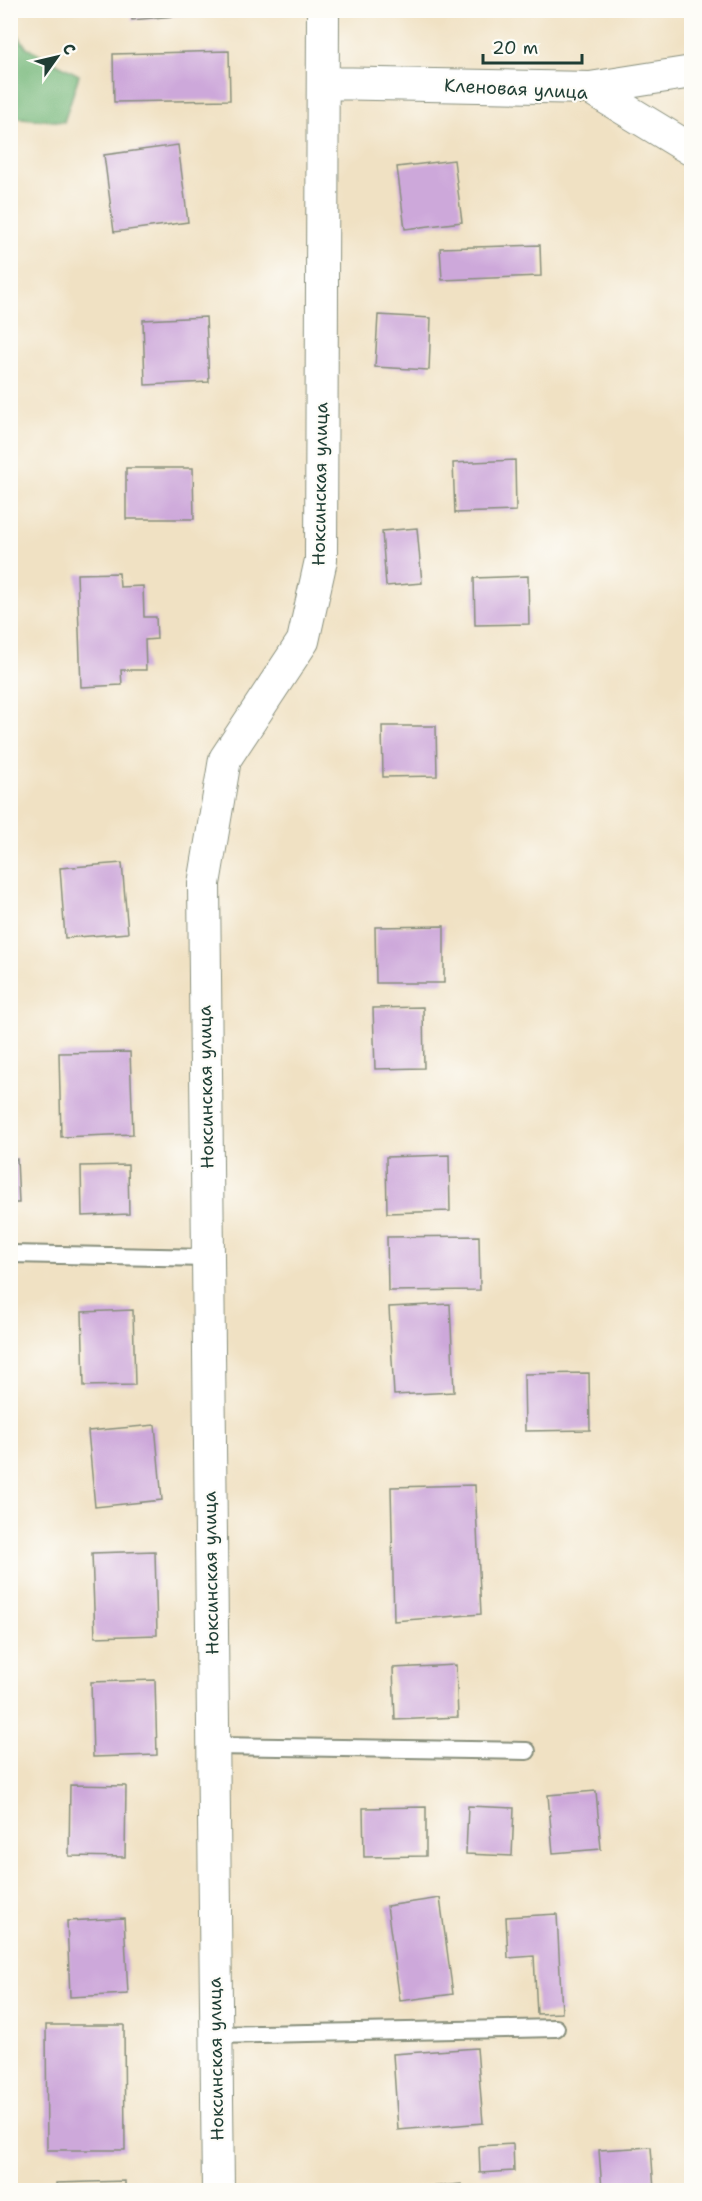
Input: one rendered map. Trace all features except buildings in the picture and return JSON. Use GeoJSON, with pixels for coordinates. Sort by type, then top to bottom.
{"type":"FeatureCollection","features":[{"type":"Feature","properties":{"kind":"street","name":"Ноксинская улица"},"geometry":{"type":"LineString","coordinates":[[218,2190],[204,884],[225,759],[303,641],[321,560],[323,10]]}},
{"type":"Feature","properties":{"kind":"street"},"geometry":{"type":"LineString","coordinates":[[590,88],[692,72]]}},
{"type":"Feature","properties":{"kind":"street","name":"Кленовая улица"},"geometry":{"type":"LineString","coordinates":[[324,83],[590,88],[692,150]]}},
{"type":"Feature","properties":{"kind":"lane"},"geometry":{"type":"LineString","coordinates":[[10,1254],[208,1258]]}},
{"type":"Feature","properties":{"kind":"lane"},"geometry":{"type":"LineString","coordinates":[[213,1746],[527,1751]]}},
{"type":"Feature","properties":{"kind":"lane"},"geometry":{"type":"LineString","coordinates":[[216,2035],[556,2028]]}},
{"type":"Feature","properties":{"kind":"green space"},"geometry":{"type":"Polygon","coordinates":[[[11,24],[26,47],[79,75],[64,122],[11,117],[11,24]]]}}]}
